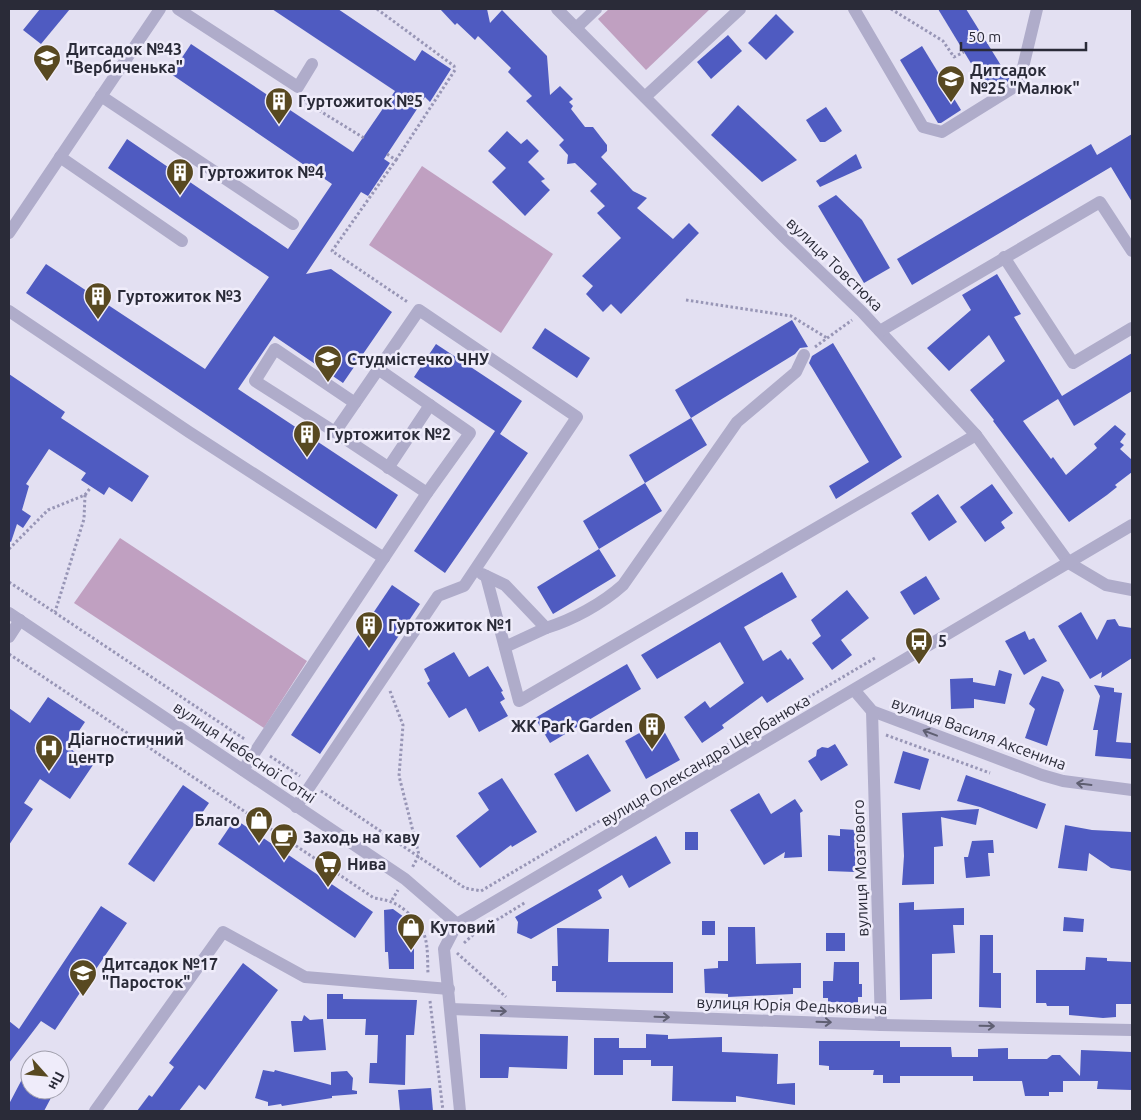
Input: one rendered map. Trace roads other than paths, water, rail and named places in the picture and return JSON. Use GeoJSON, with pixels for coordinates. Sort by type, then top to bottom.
{"type":"FeatureCollection","features":[{"type":"Feature","properties":{"kind":"street"},"geometry":{"type":"LineString","coordinates":[[10,227],[60,157],[160,9]]}},
{"type":"Feature","properties":{"kind":"street"},"geometry":{"type":"LineString","coordinates":[[178,9],[298,86],[312,64]]}},
{"type":"Feature","properties":{"kind":"street","name":"вулиця Товстюка"},"geometry":{"type":"LineString","coordinates":[[557,9],[880,331],[976,435],[1069,562]]}},
{"type":"Feature","properties":{"kind":"street"},"geometry":{"type":"LineString","coordinates":[[576,28],[596,9]]}},
{"type":"Feature","properties":{"kind":"street"},"geometry":{"type":"LineString","coordinates":[[645,97],[740,9]]}},
{"type":"Feature","properties":{"kind":"street"},"geometry":{"type":"LineString","coordinates":[[854,9],[923,126],[942,132],[1019,84],[1037,9]]}},
{"type":"Feature","properties":{"kind":"street"},"geometry":{"type":"LineString","coordinates":[[101,96],[293,224]]}},
{"type":"Feature","properties":{"kind":"street"},"geometry":{"type":"LineString","coordinates":[[60,157],[182,241]]}},
{"type":"Feature","properties":{"kind":"street"},"geometry":{"type":"LineString","coordinates":[[880,331],[1100,202],[1132,252]]}},
{"type":"Feature","properties":{"kind":"street"},"geometry":{"type":"LineString","coordinates":[[1004,257],[1073,363],[1132,328]]}},
{"type":"Feature","properties":{"kind":"street"},"geometry":{"type":"LineString","coordinates":[[296,807],[438,596],[464,586],[480,573],[577,417],[420,310],[335,432]]}},
{"type":"Feature","properties":{"kind":"street"},"geometry":{"type":"LineString","coordinates":[[9,311],[189,432],[384,558]]}},
{"type":"Feature","properties":{"kind":"street"},"geometry":{"type":"LineString","coordinates":[[355,404],[275,349],[255,381],[427,493]]}},
{"type":"Feature","properties":{"kind":"street"},"geometry":{"type":"LineString","coordinates":[[505,647],[546,628],[562,623],[614,593],[623,585],[737,422],[796,372],[807,352]]}},
{"type":"Feature","properties":{"kind":"street"},"geometry":{"type":"LineString","coordinates":[[243,770],[427,493],[470,433],[378,369]]}},
{"type":"Feature","properties":{"kind":"street"},"geometry":{"type":"LineString","coordinates":[[388,468],[430,405]]}},
{"type":"Feature","properties":{"kind":"street"},"geometry":{"type":"LineString","coordinates":[[480,573],[505,647],[519,702],[976,435]]}},
{"type":"Feature","properties":{"kind":"street","name":"вулиця Олександра Щербанюка"},"geometry":{"type":"LineString","coordinates":[[458,924],[1132,525]]}},
{"type":"Feature","properties":{"kind":"street"},"geometry":{"type":"LineString","coordinates":[[1069,562],[1106,585],[1132,590]]}},
{"type":"Feature","properties":{"kind":"street"},"geometry":{"type":"LineString","coordinates":[[480,573],[506,585],[546,628]]}},
{"type":"Feature","properties":{"kind":"street","name":"вулиця Небесної Сотні"},"geometry":{"type":"LineString","coordinates":[[9,613],[405,879],[458,924]]}},
{"type":"Feature","properties":{"kind":"street"},"geometry":{"type":"LineString","coordinates":[[9,637],[20,620]]}},
{"type":"Feature","properties":{"kind":"street","name":"вулиця Василя Аксенина"},"geometry":{"type":"LineString","coordinates":[[855,690],[872,711],[1049,777],[1063,781],[1132,790]]}},
{"type":"Feature","properties":{"kind":"street","name":"вулиця Мозгового"},"geometry":{"type":"LineString","coordinates":[[872,711],[881,1024]]}},
{"type":"Feature","properties":{"kind":"street"},"geometry":{"type":"LineString","coordinates":[[458,924],[444,949],[460,1111]]}},
{"type":"Feature","properties":{"kind":"street"},"geometry":{"type":"LineString","coordinates":[[95,1111],[223,932],[305,977],[449,989]]}},
{"type":"Feature","properties":{"kind":"street","name":"вулиця Юрія Федьковича"},"geometry":{"type":"LineString","coordinates":[[451,1009],[881,1024],[1132,1030]]}},
{"type":"Feature","properties":{"kind":"place","name":"Дитсадок №43 \"Вербиченька\""},"geometry":{"type":"Point","coordinates":[47,82]}},
{"type":"Feature","properties":{"kind":"place","name":"Дитсадок №25 \"Малюк\""},"geometry":{"type":"Point","coordinates":[951,103]}},
{"type":"Feature","properties":{"kind":"place","name":"Гуртожиток №5"},"geometry":{"type":"Point","coordinates":[279,125]}},
{"type":"Feature","properties":{"kind":"place","name":"Гуртожиток №4"},"geometry":{"type":"Point","coordinates":[180,196]}},
{"type":"Feature","properties":{"kind":"place","name":"Гуртожиток №3"},"geometry":{"type":"Point","coordinates":[98,320]}},
{"type":"Feature","properties":{"kind":"place","name":"Студмістечко ЧНУ"},"geometry":{"type":"Point","coordinates":[328,383]}},
{"type":"Feature","properties":{"kind":"place","name":"Гуртожиток №2"},"geometry":{"type":"Point","coordinates":[307,458]}},
{"type":"Feature","properties":{"kind":"place","name":"Гуртожиток №1"},"geometry":{"type":"Point","coordinates":[369,649]}},
{"type":"Feature","properties":{"kind":"place","name":"5"},"geometry":{"type":"Point","coordinates":[919,665]}},
{"type":"Feature","properties":{"kind":"place","name":"ЖК Park Garden"},"geometry":{"type":"Point","coordinates":[652,750]}},
{"type":"Feature","properties":{"kind":"place","name":"Діагностичний центр"},"geometry":{"type":"Point","coordinates":[49,772]}},
{"type":"Feature","properties":{"kind":"place","name":"Благо"},"geometry":{"type":"Point","coordinates":[259,844]}},
{"type":"Feature","properties":{"kind":"place","name":"Заходь на каву"},"geometry":{"type":"Point","coordinates":[284,861]}},
{"type":"Feature","properties":{"kind":"place","name":"Нива"},"geometry":{"type":"Point","coordinates":[328,888]}},
{"type":"Feature","properties":{"kind":"place","name":"Кутовий"},"geometry":{"type":"Point","coordinates":[411,951]}},
{"type":"Feature","properties":{"kind":"place","name":"Дитсадок №17 \"Паросток\""},"geometry":{"type":"Point","coordinates":[83,997]}}]}
